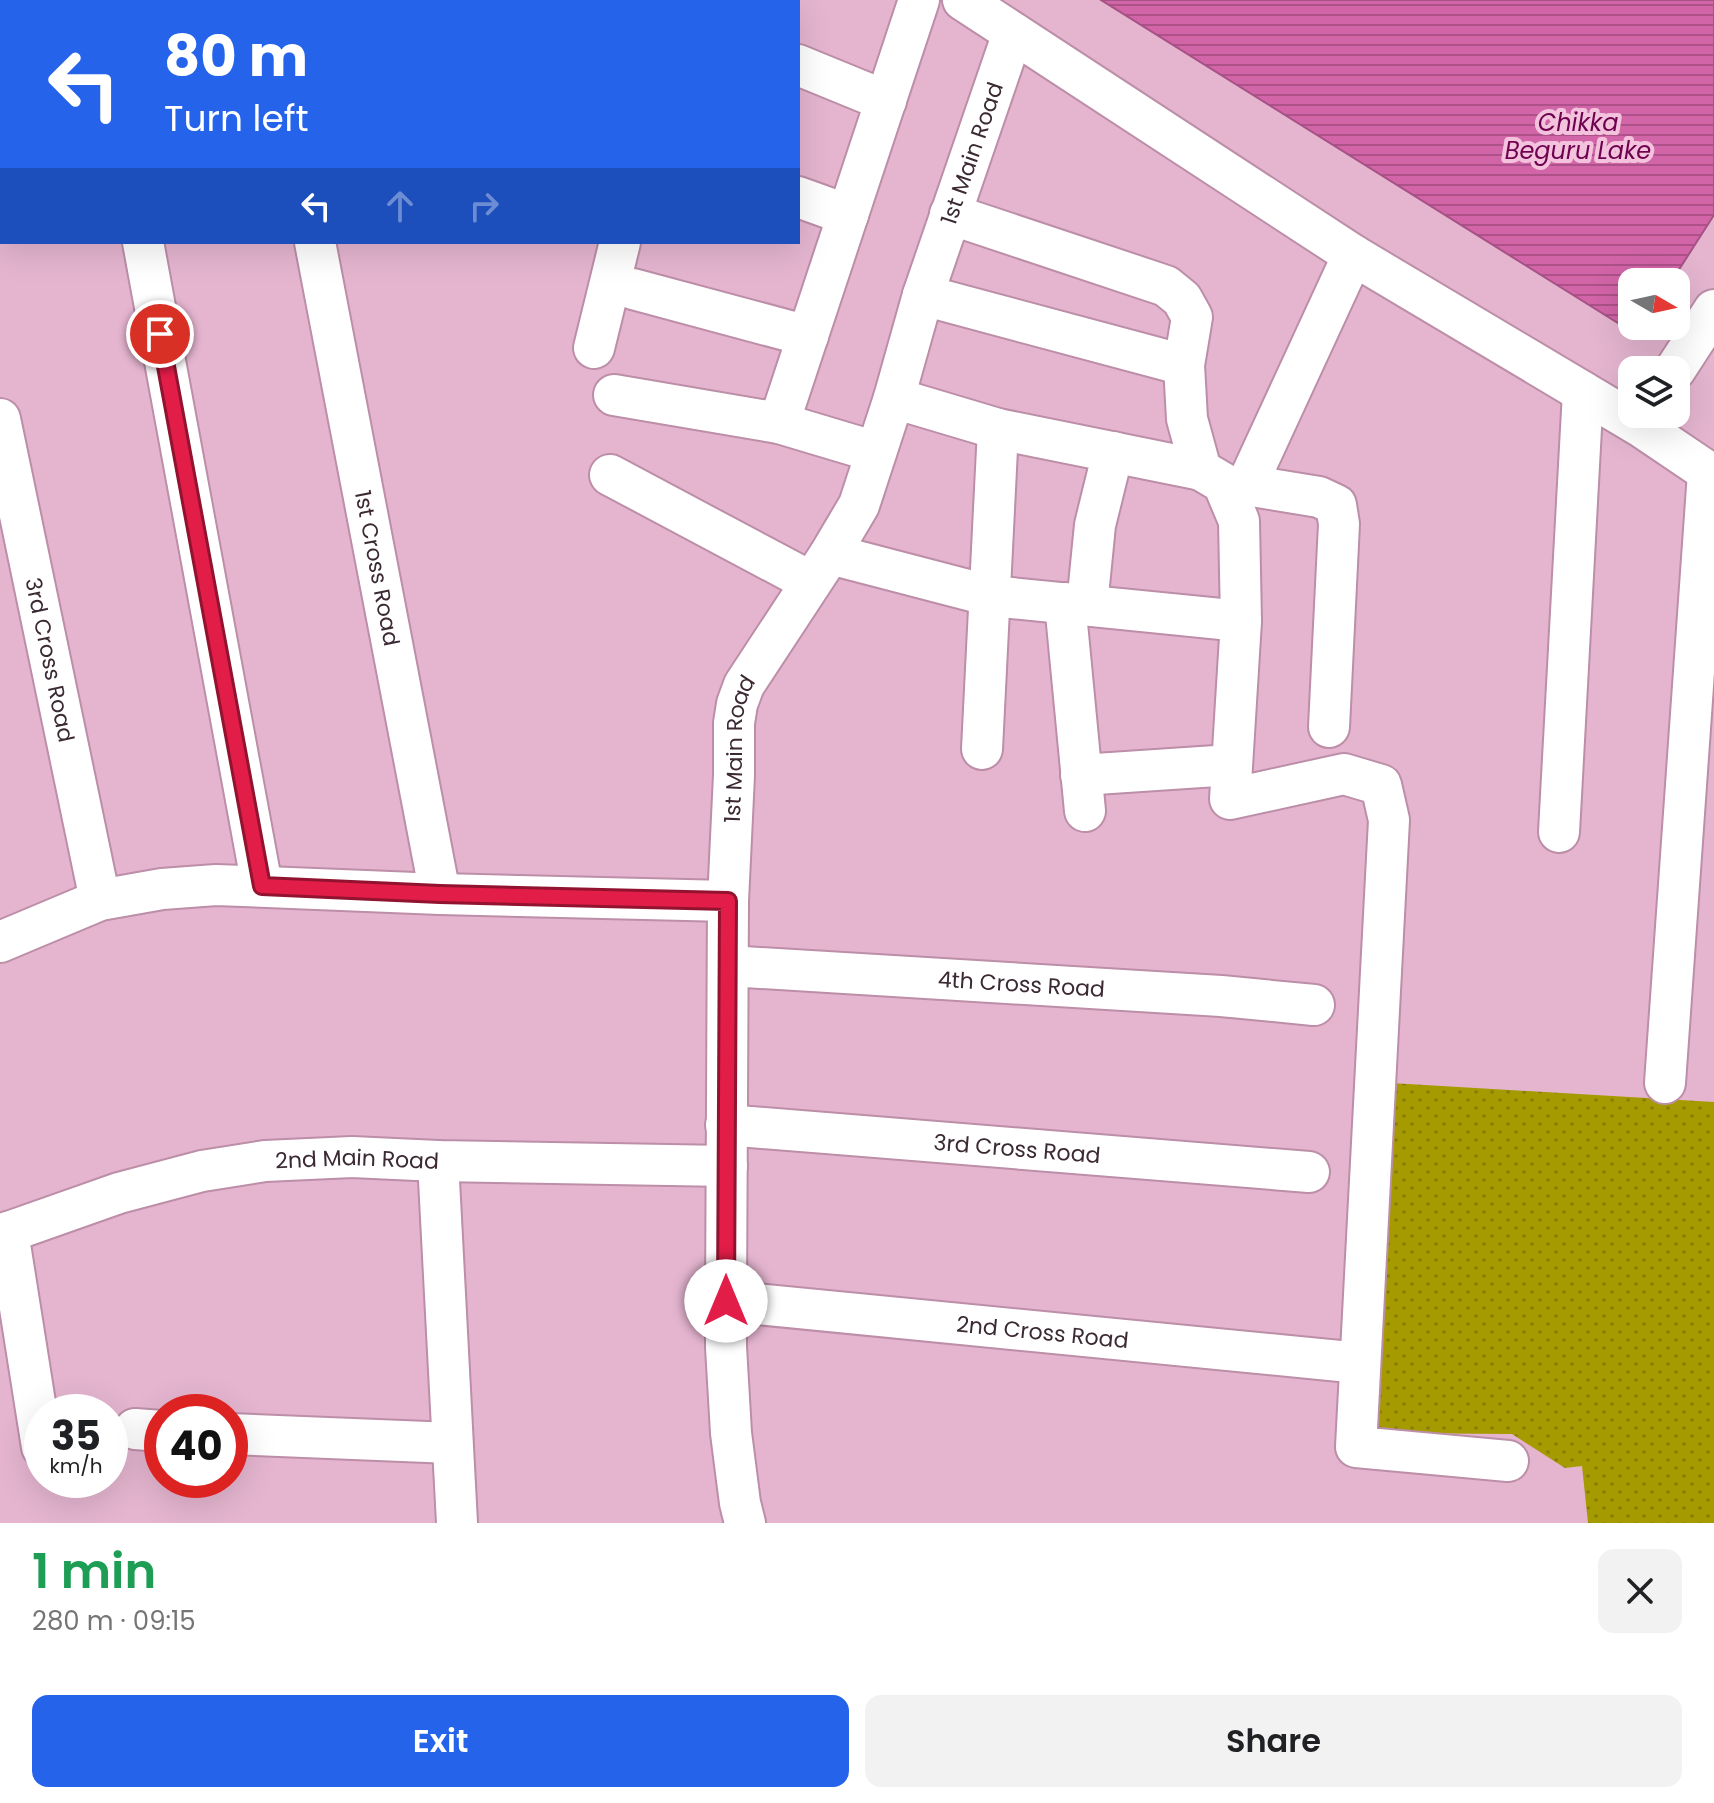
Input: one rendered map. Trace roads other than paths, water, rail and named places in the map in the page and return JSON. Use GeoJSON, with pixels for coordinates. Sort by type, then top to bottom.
{"type":"FeatureCollection","features":[{"type":"Feature","properties":{"kind":"street"},"geometry":{"type":"LineString","coordinates":[[779,423],[919,0]]}},
{"type":"Feature","properties":{"kind":"street"},"geometry":{"type":"LineString","coordinates":[[963,0],[1353,255],[1583,392],[1618,408]]}},
{"type":"Feature","properties":{"kind":"street","name":"1st Main Road"},"geometry":{"type":"LineString","coordinates":[[745,1523],[731,1433],[726,1347],[728,901],[737,704],[744,685],[859,505],[923,295],[1013,33]]}},
{"type":"Feature","properties":{"kind":"street"},"geometry":{"type":"LineString","coordinates":[[800,66],[886,101]]}},
{"type":"Feature","properties":{"kind":"street"},"geometry":{"type":"LineString","coordinates":[[800,198],[848,215]]}},
{"type":"Feature","properties":{"kind":"street"},"geometry":{"type":"LineString","coordinates":[[950,214],[1166,286],[1182,299],[1192,317],[1184,365],[1187,419],[1201,470]]}},
{"type":"Feature","properties":{"kind":"street"},"geometry":{"type":"LineString","coordinates":[[143,244],[262,886]]}},
{"type":"Feature","properties":{"kind":"street","name":"1st Cross Road"},"geometry":{"type":"LineString","coordinates":[[315,244],[440,894]]}},
{"type":"Feature","properties":{"kind":"street"},"geometry":{"type":"LineString","coordinates":[[594,348],[620,244]]}},
{"type":"Feature","properties":{"kind":"street"},"geometry":{"type":"LineString","coordinates":[[1329,727],[1339,524],[1336,505],[1319,497],[1258,487],[1252,474],[1353,255]]}},
{"type":"Feature","properties":{"kind":"street"},"geometry":{"type":"LineString","coordinates":[[633,289],[808,336]]}},
{"type":"Feature","properties":{"kind":"street"},"geometry":{"type":"LineString","coordinates":[[923,295],[1184,365]]}},
{"type":"Feature","properties":{"kind":"street"},"geometry":{"type":"LineString","coordinates":[[1684,356],[1714,310]]}},
{"type":"Feature","properties":{"kind":"street"},"geometry":{"type":"LineString","coordinates":[[1559,832],[1583,392]]}},
{"type":"Feature","properties":{"kind":"street"},"geometry":{"type":"LineString","coordinates":[[614,395],[779,423],[876,452]]}},
{"type":"Feature","properties":{"kind":"street"},"geometry":{"type":"LineString","coordinates":[[894,398],[998,429],[1201,470],[1223,483],[1239,521],[1241,621],[1230,799],[1344,774],[1381,785],[1389,820],[1356,1447],[1508,1461]]}},
{"type":"Feature","properties":{"kind":"street","name":"3rd Cross Road"},"geometry":{"type":"LineString","coordinates":[[0,419],[100,900]]}},
{"type":"Feature","properties":{"kind":"street"},"geometry":{"type":"LineString","coordinates":[[1654,428],[1711,475],[1665,1083]]}},
{"type":"Feature","properties":{"kind":"street"},"geometry":{"type":"LineString","coordinates":[[982,749],[998,429]]}},
{"type":"Feature","properties":{"kind":"street"},"geometry":{"type":"LineString","coordinates":[[1113,452],[1076,604],[1083,793],[1231,765]]}},
{"type":"Feature","properties":{"kind":"street"},"geometry":{"type":"LineString","coordinates":[[610,475],[821,568],[991,596],[1241,621]]}},
{"type":"Feature","properties":{"kind":"street"},"geometry":{"type":"LineString","coordinates":[[0,942],[100,900],[162,889],[216,885],[728,901]]}},
{"type":"Feature","properties":{"kind":"street","name":"4th Cross Road"},"geometry":{"type":"LineString","coordinates":[[728,966],[1221,996],[1314,1005]]}},
{"type":"Feature","properties":{"kind":"street","name":"3rd Cross Road"},"geometry":{"type":"LineString","coordinates":[[726,1125],[1309,1172]]}},
{"type":"Feature","properties":{"kind":"street","name":"2nd Main Road"},"geometry":{"type":"LineString","coordinates":[[4,1233],[119,1193],[180,1176],[265,1161],[325,1158],[727,1166]]}},
{"type":"Feature","properties":{"kind":"street"},"geometry":{"type":"LineString","coordinates":[[438,1161],[457,1523]]}},
{"type":"Feature","properties":{"kind":"street"},"geometry":{"type":"LineString","coordinates":[[4,1233],[33,1394]]}},
{"type":"Feature","properties":{"kind":"street","name":"2nd Cross Road"},"geometry":{"type":"LineString","coordinates":[[726,1301],[1360,1363]]}},
{"type":"Feature","properties":{"kind":"street"},"geometry":{"type":"LineString","coordinates":[[248,1435],[452,1443]]}},
{"type":"Feature","properties":{"kind":"water","name":"Chikka Beguru Lake"},"geometry":{"type":"Polygon","coordinates":[[[1101,0],[1714,0],[1714,215],[1680,268],[1618,268],[1618,323],[1101,0]]]}}]}
